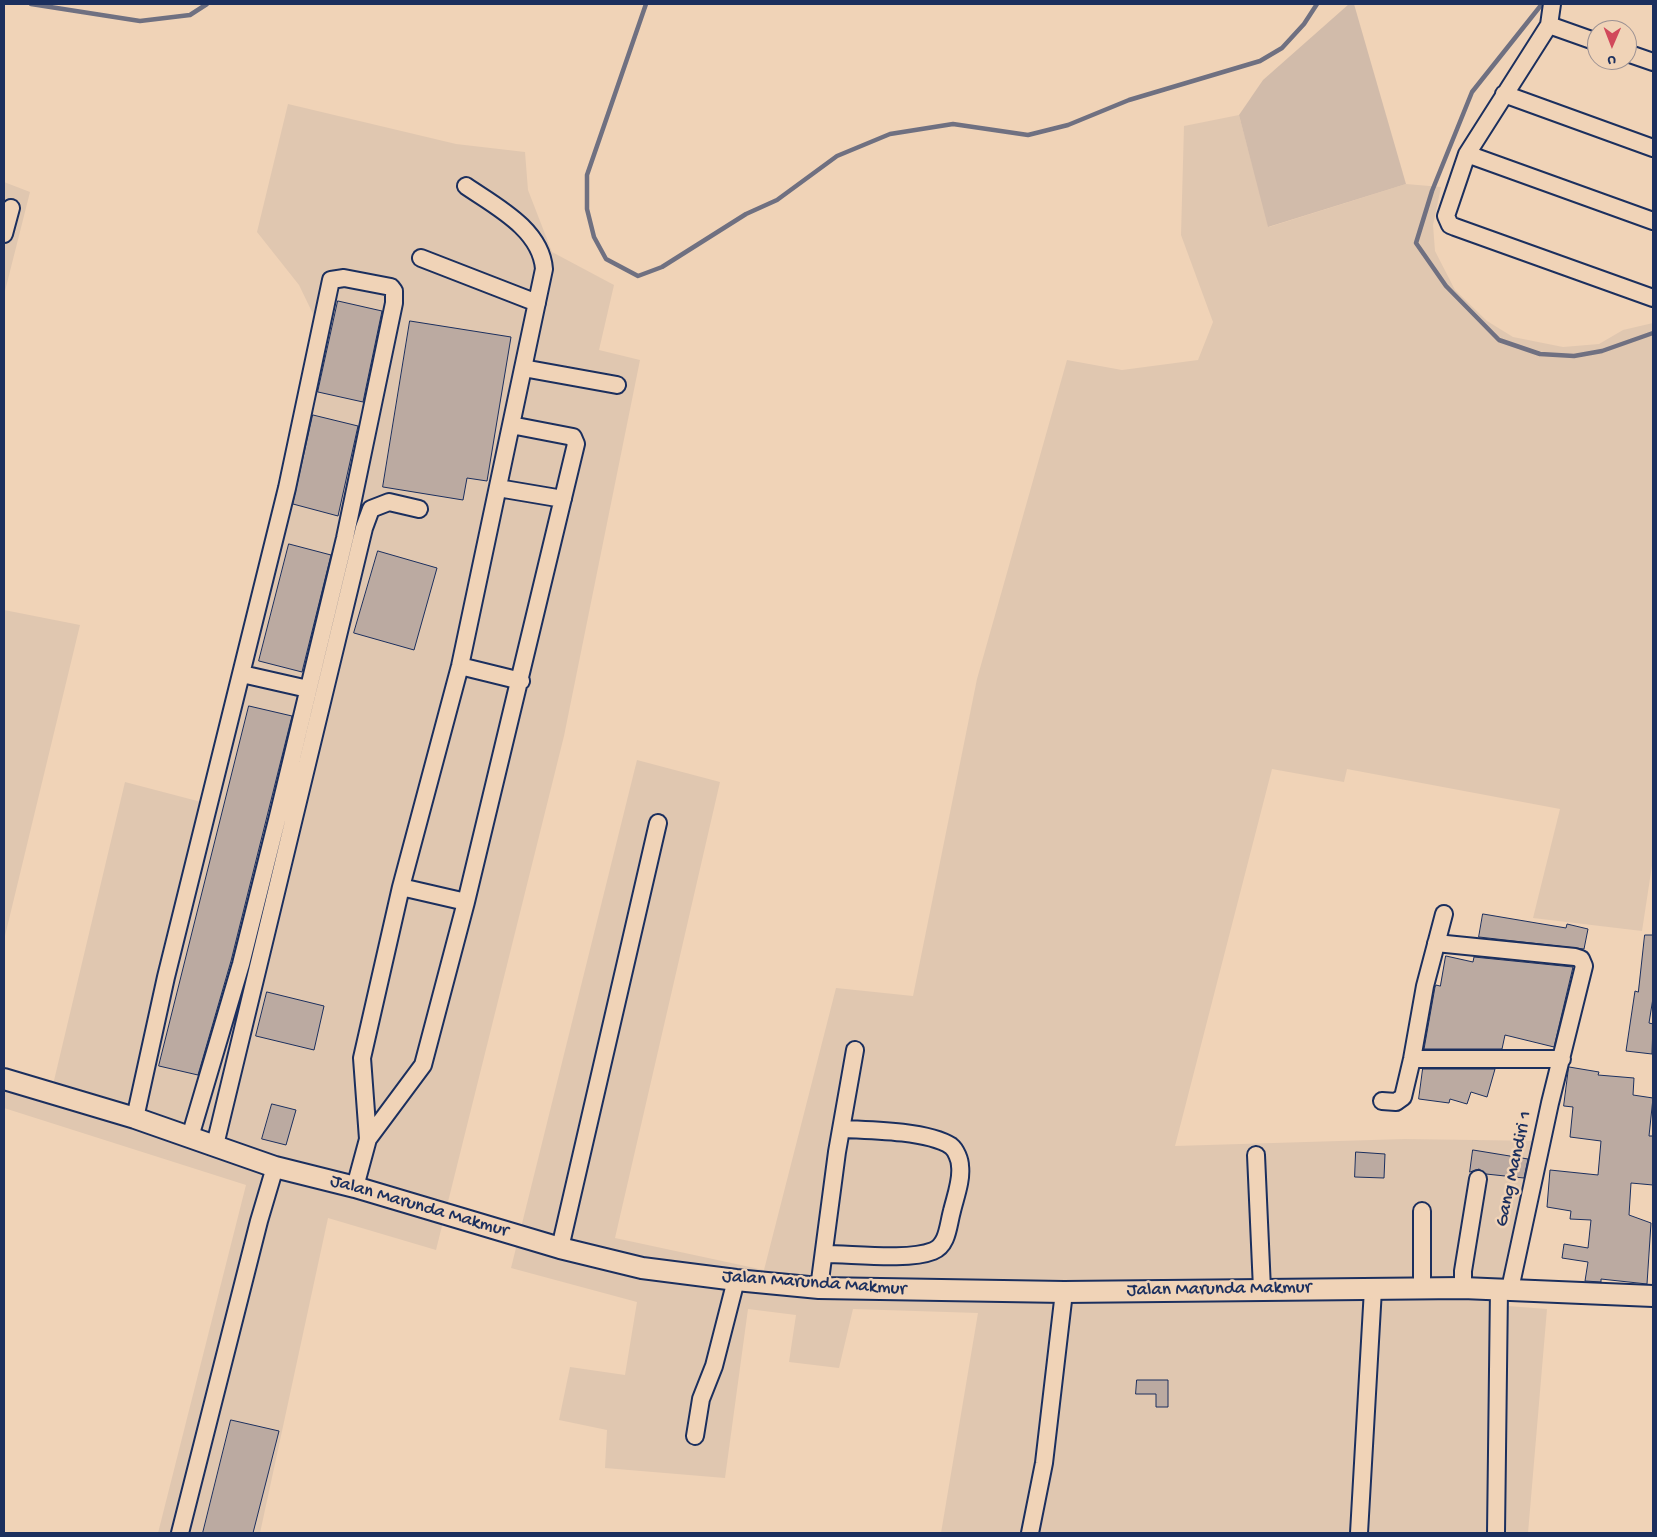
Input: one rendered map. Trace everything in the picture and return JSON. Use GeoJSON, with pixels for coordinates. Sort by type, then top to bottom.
{"type":"FeatureCollection","features":[{"type":"Feature","properties":{"kind":"main road","name":"Jalan Marunda Makmur"},"geometry":{"type":"LineString","coordinates":[[4,1079],[135,1118],[275,1167],[355,1187],[560,1248],[642,1268],[819,1288],[1064,1292],[1462,1288],[1653,1296]]}},
{"type":"Feature","properties":{"kind":"street"},"geometry":{"type":"LineString","coordinates":[[1552,4],[1549,25],[1467,154],[1446,216],[1450,225],[1653,298]]}},
{"type":"Feature","properties":{"kind":"street"},"geometry":{"type":"LineString","coordinates":[[1549,25],[1587,38]]}},
{"type":"Feature","properties":{"kind":"street"},"geometry":{"type":"LineString","coordinates":[[1637,56],[1653,62]]}},
{"type":"Feature","properties":{"kind":"street"},"geometry":{"type":"LineString","coordinates":[[1504,94],[1653,148]]}},
{"type":"Feature","properties":{"kind":"street"},"geometry":{"type":"LineString","coordinates":[[1467,154],[1653,221]]}},
{"type":"Feature","properties":{"kind":"street"},"geometry":{"type":"LineString","coordinates":[[355,1187],[368,1139],[362,1058],[400,887],[460,666],[544,269],[543,256],[529,235],[511,216],[466,186]]}},
{"type":"Feature","properties":{"kind":"street"},"geometry":{"type":"LineString","coordinates":[[4,234],[11,208]]}},
{"type":"Feature","properties":{"kind":"street"},"geometry":{"type":"LineString","coordinates":[[422,258],[537,303]]}},
{"type":"Feature","properties":{"kind":"street"},"geometry":{"type":"LineString","coordinates":[[135,1118],[166,977],[288,488],[331,280],[344,278],[391,286],[394,291],[394,303],[345,538],[241,964],[190,1137]]}},
{"type":"Feature","properties":{"kind":"street"},"geometry":{"type":"LineString","coordinates":[[523,368],[617,385]]}},
{"type":"Feature","properties":{"kind":"street"},"geometry":{"type":"LineString","coordinates":[[368,1139],[424,1065],[466,902],[563,500],[575,439],[511,425]]}},
{"type":"Feature","properties":{"kind":"street"},"geometry":{"type":"LineString","coordinates":[[498,488],[563,500]]}},
{"type":"Feature","properties":{"kind":"street"},"geometry":{"type":"LineString","coordinates":[[215,1145],[366,522],[371,509],[389,502],[419,510]]}},
{"type":"Feature","properties":{"kind":"street"},"geometry":{"type":"LineString","coordinates":[[460,666],[520,681]]}},
{"type":"Feature","properties":{"kind":"street"},"geometry":{"type":"LineString","coordinates":[[242,674],[308,689]]}},
{"type":"Feature","properties":{"kind":"street"},"geometry":{"type":"LineString","coordinates":[[560,1248],[658,823]]}},
{"type":"Feature","properties":{"kind":"street"},"geometry":{"type":"LineString","coordinates":[[400,887],[466,902]]}},
{"type":"Feature","properties":{"kind":"street"},"geometry":{"type":"LineString","coordinates":[[1382,1101],[1396,1102],[1401,1099],[1412,1059],[1425,986],[1444,914]]}},
{"type":"Feature","properties":{"kind":"street","name":"Gang Mandiri 1"},"geometry":{"type":"LineString","coordinates":[[1436,943],[1581,958],[1584,966],[1504,1289],[1496,1533]]}},
{"type":"Feature","properties":{"kind":"street"},"geometry":{"type":"LineString","coordinates":[[819,1288],[855,1050]]}},
{"type":"Feature","properties":{"kind":"street"},"geometry":{"type":"LineString","coordinates":[[1412,1059],[1562,1059]]}},
{"type":"Feature","properties":{"kind":"street"},"geometry":{"type":"LineString","coordinates":[[824,1254],[917,1255],[935,1250],[944,1242],[961,1167],[953,1147],[941,1142],[908,1134],[843,1128]]}},
{"type":"Feature","properties":{"kind":"street"},"geometry":{"type":"LineString","coordinates":[[1256,1155],[1262,1289]]}},
{"type":"Feature","properties":{"kind":"street"},"geometry":{"type":"LineString","coordinates":[[180,1533],[259,1221],[275,1167]]}},
{"type":"Feature","properties":{"kind":"street"},"geometry":{"type":"LineString","coordinates":[[1462,1288],[1478,1179]]}},
{"type":"Feature","properties":{"kind":"street"},"geometry":{"type":"LineString","coordinates":[[1422,1211],[1422,1288]]}},
{"type":"Feature","properties":{"kind":"street"},"geometry":{"type":"LineString","coordinates":[[695,1436],[701,1400],[714,1366],[736,1280]]}},
{"type":"Feature","properties":{"kind":"street"},"geometry":{"type":"LineString","coordinates":[[1359,1533],[1373,1289]]}},
{"type":"Feature","properties":{"kind":"street"},"geometry":{"type":"LineString","coordinates":[[1030,1533],[1044,1463],[1064,1292]]}},
{"type":"Feature","properties":{"kind":"shaded area"},"geometry":{"type":"Polygon","coordinates":[[[1349,4],[1354,4],[1406,184],[1268,227],[1239,115],[1263,80],[1349,4]]]}},
{"type":"Feature","properties":{"kind":"shaded area"},"geometry":{"type":"Polygon","coordinates":[[[288,104],[456,144],[525,152],[528,190],[552,252],[614,285],[599,350],[640,360],[564,736],[436,1250],[328,1218],[260,1533],[158,1533],[246,1185],[4,1108],[4,1074],[52,1089],[125,782],[205,803],[264,572],[314,316],[299,285],[257,232],[288,104]]]}},
{"type":"Feature","properties":{"kind":"shaded area"},"geometry":{"type":"Polygon","coordinates":[[[1239,115],[1269,227],[1406,184],[1441,187],[1433,225],[1435,251],[1455,290],[1487,321],[1513,337],[1563,347],[1599,344],[1623,330],[1653,323],[1653,859],[1642,931],[1533,918],[1560,809],[1347,769],[1344,782],[1272,769],[1175,1146],[1405,1139],[1543,1141],[1508,1306],[1547,1309],[1528,1533],[941,1533],[978,1313],[853,1309],[839,1368],[789,1362],[796,1315],[748,1309],[725,1478],[605,1468],[607,1430],[559,1420],[570,1367],[625,1375],[637,1302],[511,1268],[637,760],[720,782],[615,1238],[764,1270],[836,988],[913,996],[977,679],[1067,360],[1122,370],[1198,360],[1213,322],[1181,235],[1184,126],[1239,115]]]}},
{"type":"Feature","properties":{"kind":"shaded area"},"geometry":{"type":"Polygon","coordinates":[[[4,182],[30,192],[4,295],[4,182]]]}},
{"type":"Feature","properties":{"kind":"shaded area"},"geometry":{"type":"Polygon","coordinates":[[[4,610],[80,625],[4,940],[4,610]]]}},
{"type":"Feature","properties":{"kind":"building"},"geometry":{"type":"Polygon","coordinates":[[[338,301],[382,311],[363,402],[318,392],[338,301]]]}},
{"type":"Feature","properties":{"kind":"building"},"geometry":{"type":"Polygon","coordinates":[[[410,321],[511,337],[487,481],[467,478],[463,500],[383,487],[410,321]]]}},
{"type":"Feature","properties":{"kind":"building"},"geometry":{"type":"Polygon","coordinates":[[[313,415],[358,426],[338,516],[293,504],[313,415]]]}},
{"type":"Feature","properties":{"kind":"building"},"geometry":{"type":"Polygon","coordinates":[[[289,544],[331,555],[302,672],[259,661],[289,544]]]}},
{"type":"Feature","properties":{"kind":"building"},"geometry":{"type":"Polygon","coordinates":[[[378,551],[437,568],[414,650],[354,633],[378,551]]]}},
{"type":"Feature","properties":{"kind":"building"},"geometry":{"type":"Polygon","coordinates":[[[249,706],[292,716],[231,961],[198,1075],[159,1066],[249,706]]]}},
{"type":"Feature","properties":{"kind":"building"},"geometry":{"type":"Polygon","coordinates":[[[1483,914],[1566,928],[1567,924],[1588,929],[1584,949],[1479,937],[1483,914]]]}},
{"type":"Feature","properties":{"kind":"building"},"geometry":{"type":"Polygon","coordinates":[[[1645,935],[1653,935],[1653,998],[1649,1023],[1653,1024],[1652,1054],[1626,1051],[1635,991],[1638,992],[1645,935]]]}},
{"type":"Feature","properties":{"kind":"building"},"geometry":{"type":"Polygon","coordinates":[[[1446,956],[1473,962],[1474,957],[1573,967],[1554,1047],[1505,1035],[1502,1049],[1424,1049],[1435,987],[1436,985],[1440,986],[1446,956]]]}},
{"type":"Feature","properties":{"kind":"building"},"geometry":{"type":"Polygon","coordinates":[[[267,992],[324,1006],[314,1050],[256,1036],[267,992]]]}},
{"type":"Feature","properties":{"kind":"building"},"geometry":{"type":"Polygon","coordinates":[[[1569,1067],[1599,1072],[1598,1075],[1634,1078],[1633,1095],[1653,1098],[1649,1136],[1653,1136],[1653,1185],[1631,1183],[1629,1215],[1651,1223],[1647,1284],[1601,1279],[1601,1282],[1585,1281],[1588,1262],[1562,1258],[1564,1244],[1588,1248],[1591,1220],[1570,1219],[1571,1211],[1547,1207],[1550,1170],[1598,1175],[1601,1141],[1570,1137],[1573,1107],[1564,1106],[1569,1067]]]}},
{"type":"Feature","properties":{"kind":"building"},"geometry":{"type":"Polygon","coordinates":[[[1423,1069],[1495,1069],[1487,1097],[1471,1092],[1467,1104],[1450,1099],[1449,1103],[1419,1099],[1423,1069]]]}},
{"type":"Feature","properties":{"kind":"building"},"geometry":{"type":"Polygon","coordinates":[[[272,1104],[296,1110],[286,1145],[262,1139],[272,1104]]]}},
{"type":"Feature","properties":{"kind":"building"},"geometry":{"type":"Polygon","coordinates":[[[1473,1150],[1528,1159],[1524,1178],[1486,1174],[1479,1169],[1470,1172],[1473,1150]]]}},
{"type":"Feature","properties":{"kind":"building"},"geometry":{"type":"Polygon","coordinates":[[[1356,1152],[1385,1154],[1384,1178],[1355,1177],[1356,1152]]]}},
{"type":"Feature","properties":{"kind":"building"},"geometry":{"type":"Polygon","coordinates":[[[1137,1380],[1168,1380],[1168,1407],[1156,1407],[1156,1394],[1136,1394],[1137,1380]]]}},
{"type":"Feature","properties":{"kind":"building"},"geometry":{"type":"Polygon","coordinates":[[[231,1420],[279,1431],[253,1533],[203,1533],[231,1420]]]}},
{"type":"Feature","properties":{"kind":"waterway"},"geometry":{"type":"LineString","coordinates":[[31,4],[140,21],[190,15],[207,4]]}},
{"type":"Feature","properties":{"kind":"waterway"},"geometry":{"type":"LineString","coordinates":[[646,4],[587,175],[587,209],[594,237],[606,259],[638,276],[662,267],[746,214],[777,200],[837,156],[890,134],[953,124],[1028,135],[1068,125],[1129,100],[1260,61],[1282,48],[1304,24],[1317,4]]}},
{"type":"Feature","properties":{"kind":"waterway"},"geometry":{"type":"LineString","coordinates":[[1542,4],[1472,92],[1432,191],[1416,243],[1446,286],[1499,340],[1540,354],[1574,356],[1602,351],[1653,333]]}}]}
